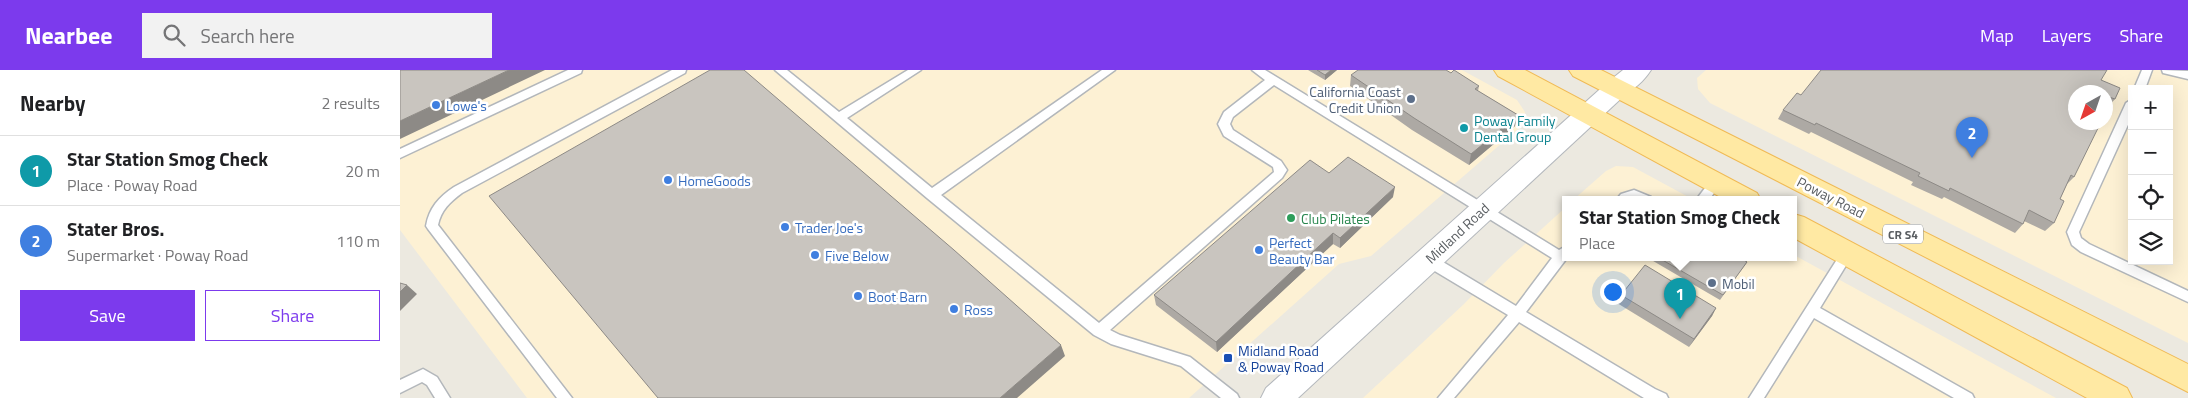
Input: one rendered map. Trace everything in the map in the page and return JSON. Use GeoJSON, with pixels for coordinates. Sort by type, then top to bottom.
{"type":"FeatureCollection","features":[{"type":"Feature","properties":{"kind":"main road"},"geometry":{"type":"LineString","coordinates":[[1506,70],[1587,114],[1709,191],[1731,196]]}},
{"type":"Feature","properties":{"kind":"main road","name":"Poway Road"},"geometry":{"type":"LineString","coordinates":[[1581,70],[2188,379]]}},
{"type":"Feature","properties":{"kind":"main road","name":"Midland Road"},"geometry":{"type":"LineString","coordinates":[[1277,398],[1587,114],[1639,70]]}},
{"type":"Feature","properties":{"kind":"main road"},"geometry":{"type":"LineString","coordinates":[[1797,227],[2116,397]]}},
{"type":"Feature","properties":{"kind":"lane"},"geometry":{"type":"LineString","coordinates":[[400,154],[577,70]]}},
{"type":"Feature","properties":{"kind":"lane"},"geometry":{"type":"LineString","coordinates":[[565,398],[432,226],[433,216],[437,208],[458,190],[681,70]]}},
{"type":"Feature","properties":{"kind":"lane"},"geometry":{"type":"LineString","coordinates":[[780,70],[1099,330],[1116,340],[1185,361],[1232,398]]}},
{"type":"Feature","properties":{"kind":"lane"},"geometry":{"type":"LineString","coordinates":[[839,118],[916,70]]}},
{"type":"Feature","properties":{"kind":"lane"},"geometry":{"type":"LineString","coordinates":[[932,195],[1110,70]]}},
{"type":"Feature","properties":{"kind":"lane"},"geometry":{"type":"LineString","coordinates":[[1256,70],[1483,210],[1562,253]]}},
{"type":"Feature","properties":{"kind":"lane"},"geometry":{"type":"LineString","coordinates":[[2141,85],[2147,70]]}},
{"type":"Feature","properties":{"kind":"lane"},"geometry":{"type":"LineString","coordinates":[[2167,70],[2188,75]]}},
{"type":"Feature","properties":{"kind":"lane"},"geometry":{"type":"LineString","coordinates":[[1099,330],[1278,175],[1281,170],[1276,164],[1228,133],[1224,124],[1228,115],[1273,80]]}},
{"type":"Feature","properties":{"kind":"lane"},"geometry":{"type":"LineString","coordinates":[[2128,112],[2073,232],[2076,241],[2085,248],[2188,297]]}},
{"type":"Feature","properties":{"kind":"lane"},"geometry":{"type":"LineString","coordinates":[[1626,196],[1628,194],[1639,196]]}},
{"type":"Feature","properties":{"kind":"lane"},"geometry":{"type":"LineString","coordinates":[[1756,398],[1847,254]]}},
{"type":"Feature","properties":{"kind":"lane"},"geometry":{"type":"LineString","coordinates":[[1446,398],[1518,313],[1562,255]]}},
{"type":"Feature","properties":{"kind":"lane"},"geometry":{"type":"LineString","coordinates":[[1428,260],[1518,313],[1652,397]]}},
{"type":"Feature","properties":{"kind":"lane"},"geometry":{"type":"LineString","coordinates":[[1811,310],[1967,398]]}},
{"type":"Feature","properties":{"kind":"lane"},"geometry":{"type":"LineString","coordinates":[[400,387],[423,375],[432,382],[443,398]]}},
{"type":"Feature","properties":{"kind":"shaded area"},"geometry":{"type":"Polygon","coordinates":[[[400,70],[1462,70],[1517,100],[1525,112],[1525,119],[1524,124],[1371,256],[1339,264],[1189,398],[527,398],[400,230],[400,70]]]}},
{"type":"Feature","properties":{"kind":"shaded area"},"geometry":{"type":"Polygon","coordinates":[[[1706,70],[2188,70],[2188,343],[1710,103],[1698,89],[1697,78],[1706,70]]]}},
{"type":"Feature","properties":{"kind":"shaded area"},"geometry":{"type":"Polygon","coordinates":[[[1616,166],[1633,167],[1687,196],[1578,196],[1606,171],[1616,166]]]}},
{"type":"Feature","properties":{"kind":"shaded area"},"geometry":{"type":"Polygon","coordinates":[[[1562,211],[1562,261],[1797,261],[1797,257],[2056,398],[1363,398],[1464,304],[1504,263],[1562,211]]]}},
{"type":"Feature","properties":{"kind":"building"},"geometry":{"type":"Polygon","coordinates":[[[400,70],[509,70],[400,121],[400,70]]]}},
{"type":"Feature","properties":{"kind":"building"},"geometry":{"type":"Polygon","coordinates":[[[710,70],[744,70],[954,250],[1061,345],[1000,398],[658,398],[489,196],[710,70]]]}},
{"type":"Feature","properties":{"kind":"building"},"geometry":{"type":"Polygon","coordinates":[[[1317,70],[1331,70],[1325,75],[1317,70]]]}},
{"type":"Feature","properties":{"kind":"building"},"geometry":{"type":"Polygon","coordinates":[[[1358,70],[1446,70],[1451,73],[1454,70],[1479,86],[1475,89],[1518,115],[1471,154],[1351,75],[1358,70]]]}},
{"type":"Feature","properties":{"kind":"building"},"geometry":{"type":"Polygon","coordinates":[[[1821,70],[2107,70],[2101,80],[2113,85],[2068,85],[2068,130],[2097,130],[2074,177],[2071,175],[2060,199],[2064,201],[2054,223],[2029,210],[2023,224],[1950,188],[1949,191],[1918,176],[1920,173],[1816,123],[1815,125],[1783,110],[1797,93],[1801,95],[1821,70]]]}},
{"type":"Feature","properties":{"kind":"building"},"geometry":{"type":"Polygon","coordinates":[[[2113,85],[2120,88],[2115,99],[2113,98],[2113,85]]]}},
{"type":"Feature","properties":{"kind":"building"},"geometry":{"type":"Polygon","coordinates":[[[1348,157],[1395,187],[1340,238],[1333,233],[1216,342],[1154,295],[1310,160],[1329,173],[1348,157]]]}},
{"type":"Feature","properties":{"kind":"building","name":"Mobil"},"geometry":{"type":"Polygon","coordinates":[[[1664,261],[1747,262],[1723,295],[1664,261]]]}},
{"type":"Feature","properties":{"kind":"building"},"geometry":{"type":"Polygon","coordinates":[[[1645,265],[1716,308],[1694,339],[1621,295],[1645,265]]]}},
{"type":"Feature","properties":{"kind":"building"},"geometry":{"type":"Polygon","coordinates":[[[400,283],[407,285],[400,292],[400,283]]]}},
{"type":"Feature","properties":{"kind":"place","name":"California Coast Credit Union"},"geometry":{"type":"Point","coordinates":[1411,99]}},
{"type":"Feature","properties":{"kind":"place","name":"Lowe's"},"geometry":{"type":"Point","coordinates":[436,105]}},
{"type":"Feature","properties":{"kind":"place","name":"Poway Family Dental Group"},"geometry":{"type":"Point","coordinates":[1464,128]}},
{"type":"Feature","properties":{"kind":"place","name":"Stater Bros."},"geometry":{"type":"Point","coordinates":[1972,158]}},
{"type":"Feature","properties":{"kind":"place","name":"HomeGoods"},"geometry":{"type":"Point","coordinates":[668,180]}},
{"type":"Feature","properties":{"kind":"place","name":"Club Pilates"},"geometry":{"type":"Point","coordinates":[1291,218]}},
{"type":"Feature","properties":{"kind":"place","name":"Trader Joe's"},"geometry":{"type":"Point","coordinates":[785,227]}},
{"type":"Feature","properties":{"kind":"place","name":"Perfect Beauty Bar"},"geometry":{"type":"Point","coordinates":[1259,250]}},
{"type":"Feature","properties":{"kind":"place","name":"Five Below"},"geometry":{"type":"Point","coordinates":[815,255]}},
{"type":"Feature","properties":{"kind":"place","name":"Mobil"},"geometry":{"type":"Point","coordinates":[1712,283]}},
{"type":"Feature","properties":{"kind":"place","name":"Boot Barn"},"geometry":{"type":"Point","coordinates":[858,296]}},
{"type":"Feature","properties":{"kind":"place","name":"Ross"},"geometry":{"type":"Point","coordinates":[954,309]}},
{"type":"Feature","properties":{"kind":"place","name":"Star Station Smog Check"},"geometry":{"type":"Point","coordinates":[1680,319]}},
{"type":"Feature","properties":{"kind":"place","name":"Midland Road & Poway Road"},"geometry":{"type":"Point","coordinates":[1228,358]}}]}
